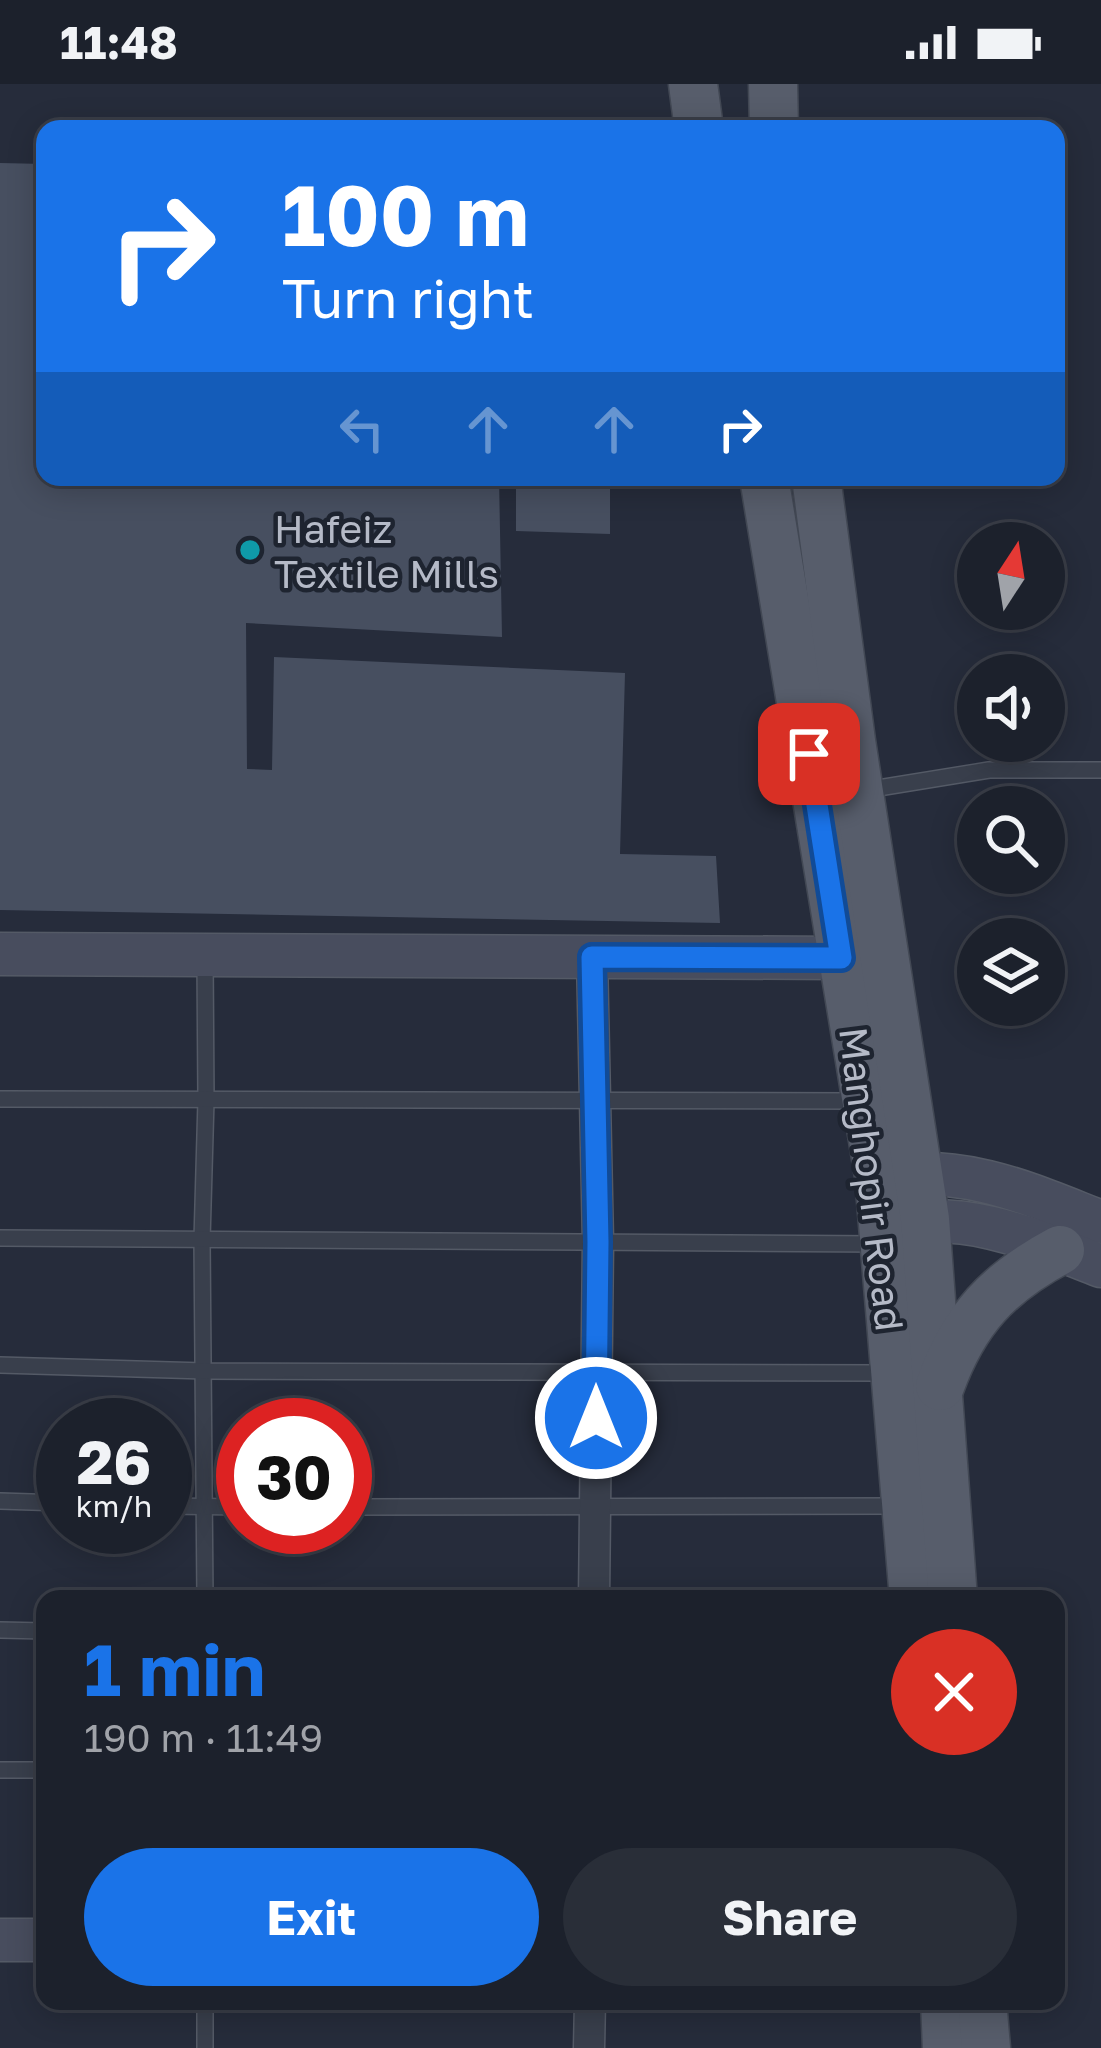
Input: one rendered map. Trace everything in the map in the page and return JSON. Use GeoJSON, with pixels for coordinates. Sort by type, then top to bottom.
{"type":"FeatureCollection","features":[{"type":"Feature","properties":{"kind":"main road"},"geometry":{"type":"LineString","coordinates":[[692,84],[698,120]]}},
{"type":"Feature","properties":{"kind":"main road"},"geometry":{"type":"LineString","coordinates":[[773,84],[774,120]]}},
{"type":"Feature","properties":{"kind":"main road","name":"Manghopir Road"},"geometry":{"type":"LineString","coordinates":[[766,486],[837,796],[898,1207],[917,1382],[952,1590]]}},
{"type":"Feature","properties":{"kind":"main road","name":"Manghopir Road"},"geometry":{"type":"LineString","coordinates":[[817,486],[837,796],[841,958],[867,1102],[898,1207]]}},
{"type":"Feature","properties":{"kind":"main road"},"geometry":{"type":"LineString","coordinates":[[917,1382],[951,1354],[996,1292],[1026,1268],[1080,1258]]}},
{"type":"Feature","properties":{"kind":"main road","name":"Manghopir Road"},"geometry":{"type":"LineString","coordinates":[[913,1590],[907,1506],[917,1382]]}},
{"type":"Feature","properties":{"kind":"main road"},"geometry":{"type":"LineString","coordinates":[[945,2010],[947,2048]]}},
{"type":"Feature","properties":{"kind":"main road"},"geometry":{"type":"LineString","coordinates":[[983,2010],[986,2048]]}},
{"type":"Feature","properties":{"kind":"street"},"geometry":{"type":"LineString","coordinates":[[0,954],[841,958]]}},
{"type":"Feature","properties":{"kind":"street"},"geometry":{"type":"LineString","coordinates":[[592,957],[598,1242],[594,1590]]}},
{"type":"Feature","properties":{"kind":"street"},"geometry":{"type":"LineString","coordinates":[[898,1207],[980,1178],[1101,1222]]}},
{"type":"Feature","properties":{"kind":"street"},"geometry":{"type":"LineString","coordinates":[[898,1207],[978,1223],[1080,1258]]}},
{"type":"Feature","properties":{"kind":"street"},"geometry":{"type":"LineString","coordinates":[[0,1940],[36,1940]]}},
{"type":"Feature","properties":{"kind":"street"},"geometry":{"type":"LineString","coordinates":[[590,2010],[590,2048]]}},
{"type":"Feature","properties":{"kind":"lane"},"geometry":{"type":"LineString","coordinates":[[837,796],[989,770],[1101,770]]}},
{"type":"Feature","properties":{"kind":"lane"},"geometry":{"type":"LineString","coordinates":[[205,955],[205,1590]]}},
{"type":"Feature","properties":{"kind":"lane"},"geometry":{"type":"LineString","coordinates":[[0,1099],[867,1102]]}},
{"type":"Feature","properties":{"kind":"lane"},"geometry":{"type":"LineString","coordinates":[[0,1238],[598,1242],[898,1207]]}},
{"type":"Feature","properties":{"kind":"lane"},"geometry":{"type":"LineString","coordinates":[[0,1365],[917,1382]]}},
{"type":"Feature","properties":{"kind":"lane"},"geometry":{"type":"LineString","coordinates":[[0,1502],[36,1503]]}},
{"type":"Feature","properties":{"kind":"lane"},"geometry":{"type":"LineString","coordinates":[[372,1507],[907,1506]]}},
{"type":"Feature","properties":{"kind":"lane"},"geometry":{"type":"LineString","coordinates":[[192,1507],[216,1508]]}},
{"type":"Feature","properties":{"kind":"lane"},"geometry":{"type":"LineString","coordinates":[[0,1630],[36,1631]]}},
{"type":"Feature","properties":{"kind":"lane"},"geometry":{"type":"LineString","coordinates":[[0,1770],[36,1770]]}},
{"type":"Feature","properties":{"kind":"lane"},"geometry":{"type":"LineString","coordinates":[[205,2010],[205,2048]]}},
{"type":"Feature","properties":{"kind":"building","name":"Hafeiz Textile Mills"},"geometry":{"type":"Polygon","coordinates":[[[0,163],[36,164],[36,486],[499,486],[502,637],[246,623],[247,769],[272,770],[274,657],[625,673],[620,854],[716,856],[720,923],[0,910],[0,163]]]}},
{"type":"Feature","properties":{"kind":"building"},"geometry":{"type":"Polygon","coordinates":[[[516,486],[610,486],[610,534],[516,531],[516,486]]]}},
{"type":"Feature","properties":{"kind":"place","name":"Hafeiz Textile Mills"},"geometry":{"type":"Point","coordinates":[250,550]}},
{"type":"Feature","properties":{"kind":"route"},"geometry":{"type":"LineString","coordinates":[[596,1418],[592,957],[841,958],[809,754]]}}]}
